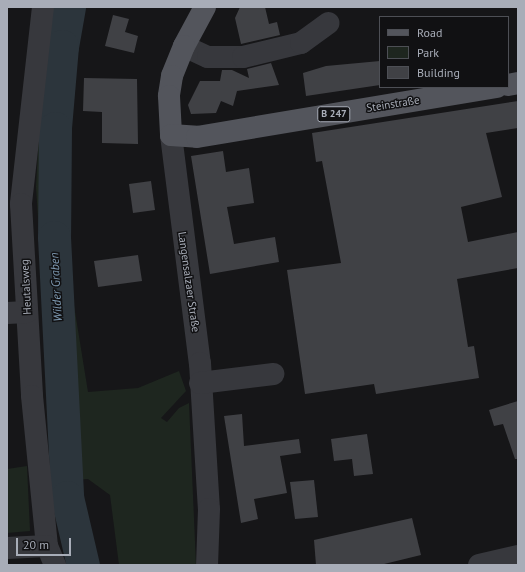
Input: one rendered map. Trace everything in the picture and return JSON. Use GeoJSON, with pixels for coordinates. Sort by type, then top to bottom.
{"type":"FeatureCollection","features":[{"type":"Feature","properties":{"kind":"main road","name":"Langensalzaer Straße"},"geometry":{"type":"LineString","coordinates":[[171,135],[169,96],[172,76],[184,46],[205,7]]}},
{"type":"Feature","properties":{"kind":"main road","name":"Steinstraße"},"geometry":{"type":"LineString","coordinates":[[171,135],[197,137],[491,88]]}},
{"type":"Feature","properties":{"kind":"street","name":"Heutalsweg"},"geometry":{"type":"LineString","coordinates":[[43,7],[15,258],[17,313],[32,396],[51,555]]}},
{"type":"Feature","properties":{"kind":"street"},"geometry":{"type":"LineString","coordinates":[[184,46],[208,57],[243,57],[301,43],[329,24]]}},
{"type":"Feature","properties":{"kind":"street","name":"Langensalzaer Straße"},"geometry":{"type":"LineString","coordinates":[[171,135],[200,383],[209,509],[207,565]]}},
{"type":"Feature","properties":{"kind":"street"},"geometry":{"type":"LineString","coordinates":[[200,383],[273,374]]}},
{"type":"Feature","properties":{"kind":"street"},"geometry":{"type":"LineString","coordinates":[[7,548],[51,555]]}},
{"type":"Feature","properties":{"kind":"street"},"geometry":{"type":"LineString","coordinates":[[479,565],[518,556]]}},
{"type":"Feature","properties":{"kind":"green space"},"geometry":{"type":"Polygon","coordinates":[[[53,7],[82,7],[72,47],[66,122],[62,231],[88,392],[138,388],[179,371],[186,391],[161,418],[167,422],[179,408],[189,403],[196,565],[119,565],[110,495],[88,479],[55,481],[36,187],[41,90],[53,7]]]}},
{"type":"Feature","properties":{"kind":"green space"},"geometry":{"type":"Polygon","coordinates":[[[27,466],[30,531],[7,533],[7,469],[27,466]]]}},
{"type":"Feature","properties":{"kind":"building"},"geometry":{"type":"Polygon","coordinates":[[[240,7],[265,7],[269,24],[277,22],[280,35],[241,44],[235,18],[240,7]]]}},
{"type":"Feature","properties":{"kind":"building"},"geometry":{"type":"Polygon","coordinates":[[[113,15],[129,19],[125,32],[138,36],[134,53],[105,46],[113,15]]]}},
{"type":"Feature","properties":{"kind":"building"},"geometry":{"type":"Polygon","coordinates":[[[379,61],[379,85],[306,96],[303,73],[326,66],[379,61]]]}},
{"type":"Feature","properties":{"kind":"building"},"geometry":{"type":"Polygon","coordinates":[[[271,63],[279,85],[237,91],[233,106],[221,101],[216,113],[191,114],[188,105],[200,81],[220,81],[222,70],[232,70],[249,78],[247,69],[271,63]]]}},
{"type":"Feature","properties":{"kind":"building"},"geometry":{"type":"Polygon","coordinates":[[[84,78],[137,79],[138,144],[102,143],[102,112],[83,111],[84,78]]]}},
{"type":"Feature","properties":{"kind":"building"},"geometry":{"type":"Polygon","coordinates":[[[518,101],[518,128],[486,133],[502,197],[461,207],[468,242],[518,232],[518,268],[457,279],[468,347],[474,346],[479,378],[376,394],[374,384],[305,394],[287,270],[341,263],[322,161],[316,162],[312,133],[518,101]]]}},
{"type":"Feature","properties":{"kind":"building"},"geometry":{"type":"Polygon","coordinates":[[[223,151],[226,172],[249,168],[254,203],[227,207],[234,244],[275,237],[279,262],[210,274],[191,156],[223,151]]]}},
{"type":"Feature","properties":{"kind":"building"},"geometry":{"type":"Polygon","coordinates":[[[151,181],[155,210],[133,213],[129,184],[151,181]]]}},
{"type":"Feature","properties":{"kind":"building"},"geometry":{"type":"Polygon","coordinates":[[[138,255],[142,281],[98,287],[94,261],[138,255]]]}},
{"type":"Feature","properties":{"kind":"building"},"geometry":{"type":"Polygon","coordinates":[[[518,401],[518,459],[515,459],[503,424],[494,426],[489,410],[518,401]]]}},
{"type":"Feature","properties":{"kind":"building"},"geometry":{"type":"Polygon","coordinates":[[[242,414],[244,446],[299,439],[301,453],[280,456],[287,493],[254,499],[258,519],[241,523],[224,416],[242,414]]]}},
{"type":"Feature","properties":{"kind":"building"},"geometry":{"type":"Polygon","coordinates":[[[367,434],[373,474],[354,476],[352,459],[334,461],[331,439],[367,434]]]}},
{"type":"Feature","properties":{"kind":"building"},"geometry":{"type":"Polygon","coordinates":[[[314,480],[318,517],[295,519],[290,482],[314,480]]]}},
{"type":"Feature","properties":{"kind":"building"},"geometry":{"type":"Polygon","coordinates":[[[412,518],[421,555],[380,565],[316,565],[314,540],[412,518]]]}},
{"type":"Feature","properties":{"kind":"waterway","name":"Wilder Graben"},"geometry":{"type":"LineString","coordinates":[[69,7],[62,46],[55,128],[54,237],[67,497],[83,565]]}}]}
